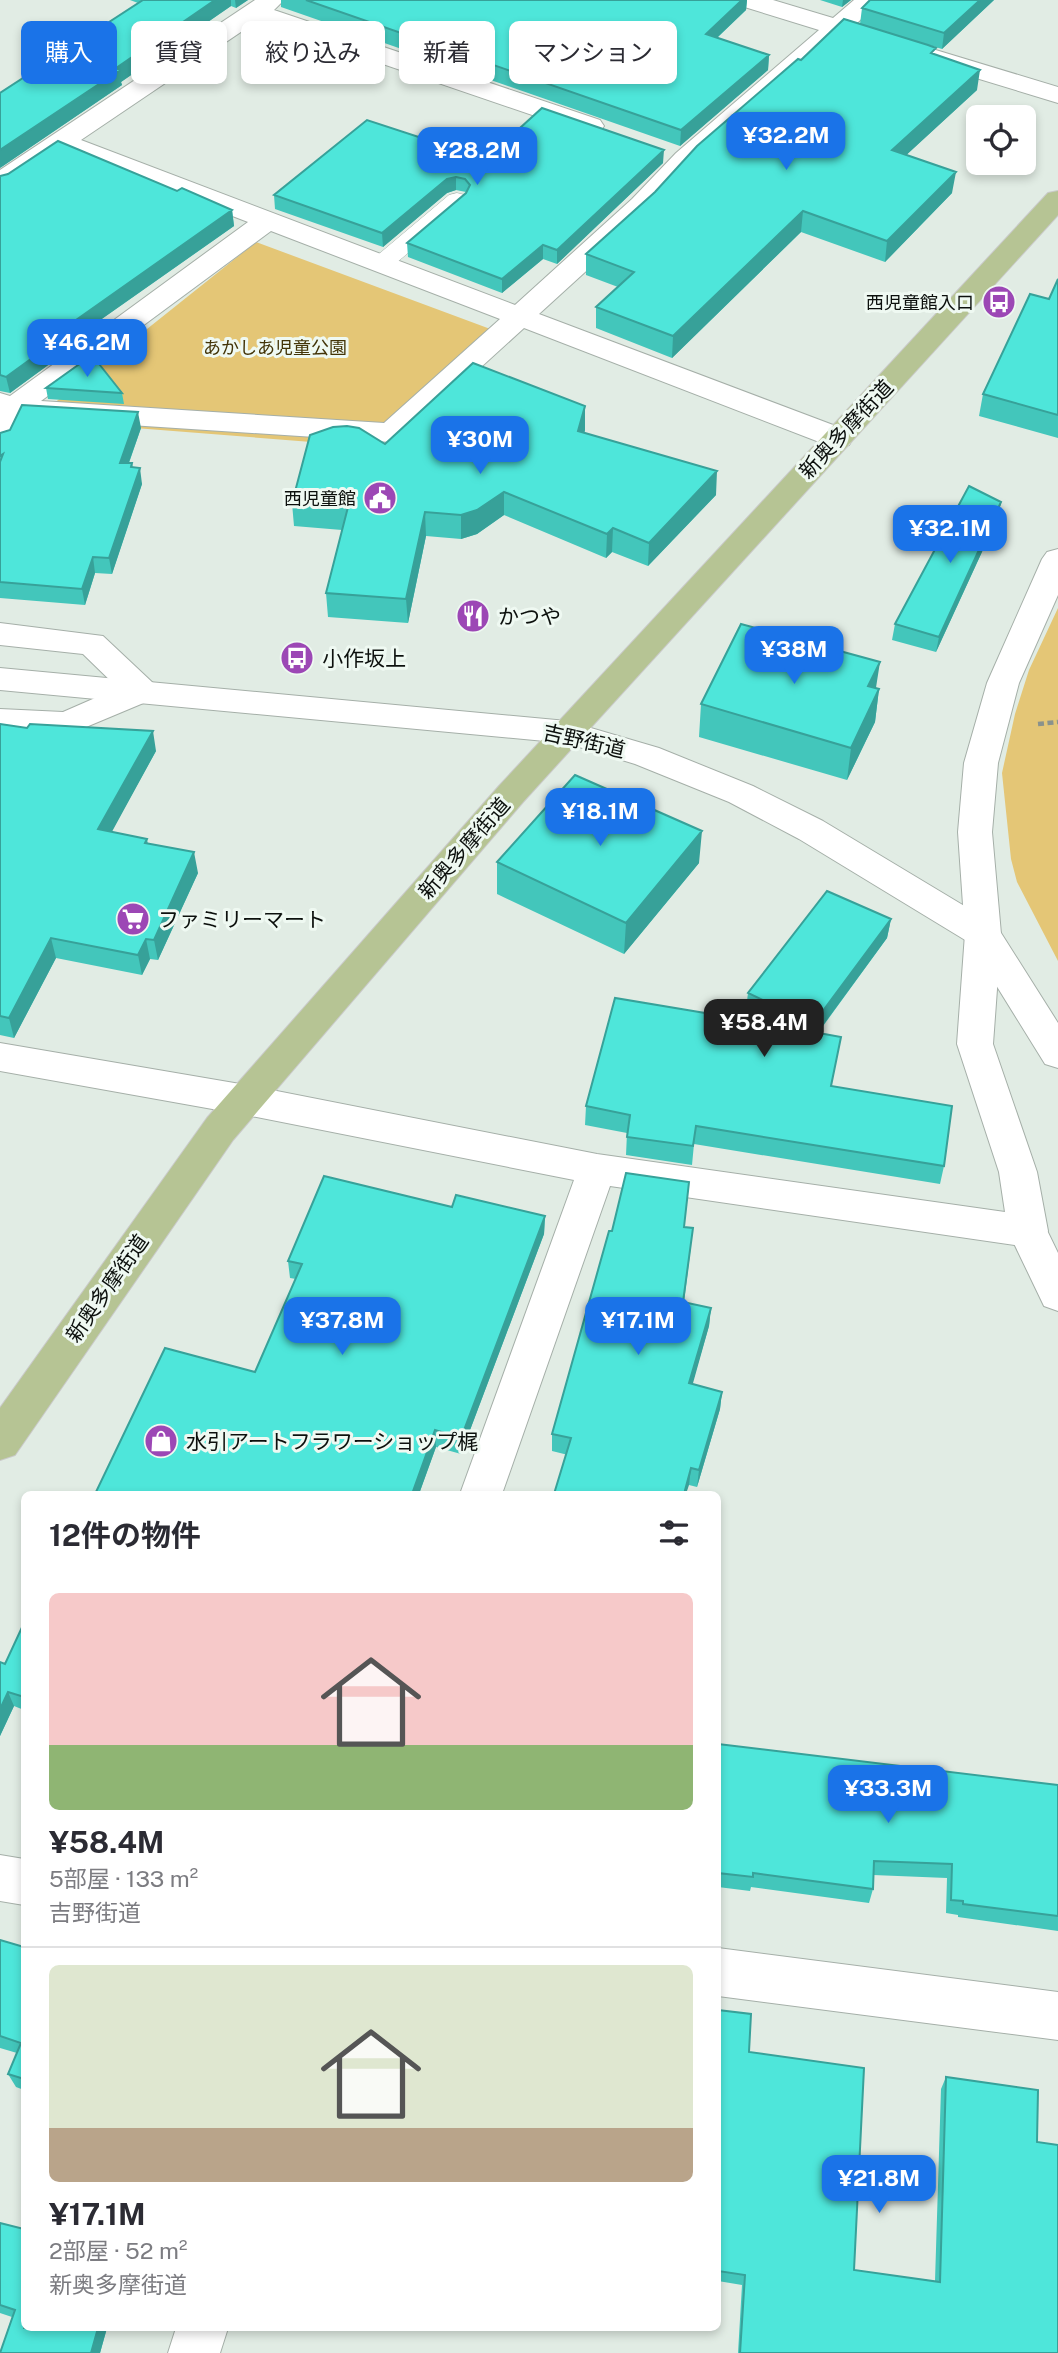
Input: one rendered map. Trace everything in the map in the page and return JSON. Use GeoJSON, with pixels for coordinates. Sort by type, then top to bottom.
{"type":"FeatureCollection","features":[{"type":"Feature","properties":{"kind":"main road","name":"新奥多摩街道"},"geometry":{"type":"LineString","coordinates":[[0,1442],[220,1129],[567,733],[1058,199]]}},
{"type":"Feature","properties":{"kind":"street"},"geometry":{"type":"LineString","coordinates":[[747,0],[876,39]]}},
{"type":"Feature","properties":{"kind":"street"},"geometry":{"type":"LineString","coordinates":[[6,405],[391,433],[642,205],[685,159],[869,0]]}},
{"type":"Feature","properties":{"kind":"street"},"geometry":{"type":"LineString","coordinates":[[0,182],[264,6],[620,136]]}},
{"type":"Feature","properties":{"kind":"street"},"geometry":{"type":"LineString","coordinates":[[902,47],[1058,95]]}},
{"type":"Feature","properties":{"kind":"street"},"geometry":{"type":"LineString","coordinates":[[61,141],[838,438]]}},
{"type":"Feature","properties":{"kind":"street"},"geometry":{"type":"LineString","coordinates":[[659,150],[685,159]]}},
{"type":"Feature","properties":{"kind":"street"},"geometry":{"type":"LineString","coordinates":[[0,438],[6,405],[267,221]]}},
{"type":"Feature","properties":{"kind":"street"},"geometry":{"type":"LineString","coordinates":[[1058,559],[1003,682],[981,763],[975,832],[983,934],[975,1044],[1018,1172],[1028,1231],[1058,1294]]}},
{"type":"Feature","properties":{"kind":"street"},"geometry":{"type":"LineString","coordinates":[[0,634],[92,644],[141,691],[67,724],[0,720]]}},
{"type":"Feature","properties":{"kind":"street","name":"吉野街道"},"geometry":{"type":"LineString","coordinates":[[0,679],[567,733],[647,756],[741,794],[811,830],[983,934],[1058,1054]]}},
{"type":"Feature","properties":{"kind":"street"},"geometry":{"type":"LineString","coordinates":[[0,1057],[246,1100],[597,1169],[1028,1231]]}},
{"type":"Feature","properties":{"kind":"street"},"geometry":{"type":"LineString","coordinates":[[482,1491],[597,1169]]}},
{"type":"Feature","properties":{"kind":"street"},"geometry":{"type":"LineString","coordinates":[[0,1878],[21,1882]]}},
{"type":"Feature","properties":{"kind":"street"},"geometry":{"type":"LineString","coordinates":[[721,1972],[1058,2016]]}},
{"type":"Feature","properties":{"kind":"street"},"geometry":{"type":"LineString","coordinates":[[194,2353],[201,2331]]}},
{"type":"Feature","properties":{"kind":"lane"},"geometry":{"type":"LineString","coordinates":[[381,264],[457,200]]}},
{"type":"Feature","properties":{"kind":"green space","name":"あかしあ児童公園"},"geometry":{"type":"Polygon","coordinates":[[[256,242],[493,330],[498,341],[375,447],[33,420],[256,242]]]}},
{"type":"Feature","properties":{"kind":"green space"},"geometry":{"type":"Polygon","coordinates":[[[1058,608],[1058,961],[1017,882],[1011,859],[1002,773],[1015,714],[1029,670],[1058,608]]]}},
{"type":"Feature","properties":{"kind":"building"},"geometry":{"type":"Polygon","coordinates":[[[143,0],[215,0],[184,21],[131,21],[131,58],[117,67],[117,21],[111,21],[143,0]]]}},
{"type":"Feature","properties":{"kind":"building"},"geometry":{"type":"Polygon","coordinates":[[[306,0],[742,0],[706,34],[769,55],[681,130],[548,84],[677,84],[677,21],[509,21],[509,70],[495,66],[495,21],[399,21],[399,32],[385,27],[385,21],[367,21],[306,0]]]}},
{"type":"Feature","properties":{"kind":"building"},"geometry":{"type":"Polygon","coordinates":[[[870,0],[980,0],[944,33],[862,8],[870,0]]]}},
{"type":"Feature","properties":{"kind":"building"},"geometry":{"type":"Polygon","coordinates":[[[844,19],[936,48],[931,53],[980,70],[892,150],[956,172],[887,241],[803,211],[673,336],[596,307],[634,272],[586,254],[655,192],[697,146],[798,59],[801,60],[844,19]]]}},
{"type":"Feature","properties":{"kind":"building"},"geometry":{"type":"Polygon","coordinates":[[[21,79],[21,84],[99,84],[0,150],[0,93],[21,79]]]}},
{"type":"Feature","properties":{"kind":"building"},"geometry":{"type":"Polygon","coordinates":[[[542,108],[664,150],[557,250],[543,245],[502,279],[407,243],[466,193],[470,185],[465,179],[447,179],[382,233],[274,195],[367,120],[486,159],[542,108]]]}},
{"type":"Feature","properties":{"kind":"building"},"geometry":{"type":"Polygon","coordinates":[[[58,141],[177,191],[182,188],[232,210],[62,330],[68,332],[6,377],[0,375],[0,176],[8,174],[58,141]]]}},
{"type":"Feature","properties":{"kind":"building"},"geometry":{"type":"Polygon","coordinates":[[[1058,279],[1058,415],[983,394],[1030,294],[1049,299],[1058,279]]]}},
{"type":"Feature","properties":{"kind":"building"},"geometry":{"type":"Polygon","coordinates":[[[92,355],[122,393],[46,388],[92,355]]]}},
{"type":"Feature","properties":{"kind":"building"},"geometry":{"type":"Polygon","coordinates":[[[473,363],[585,406],[578,431],[717,471],[649,543],[613,528],[607,534],[504,492],[477,510],[461,515],[425,512],[406,599],[326,593],[348,507],[292,503],[310,435],[333,427],[347,426],[359,428],[385,444],[473,363]]]}},
{"type":"Feature","properties":{"kind":"building"},"geometry":{"type":"Polygon","coordinates":[[[22,405],[138,412],[120,463],[132,463],[131,467],[140,468],[109,558],[93,557],[82,589],[0,582],[0,462],[3,454],[0,456],[0,433],[10,430],[22,405]]]}},
{"type":"Feature","properties":{"kind":"building"},"geometry":{"type":"Polygon","coordinates":[[[969,486],[1001,502],[939,637],[895,624],[969,486]]]}},
{"type":"Feature","properties":{"kind":"building"},"geometry":{"type":"Polygon","coordinates":[[[741,624],[880,662],[868,686],[879,689],[851,748],[701,704],[741,624]]]}},
{"type":"Feature","properties":{"kind":"building"},"geometry":{"type":"Polygon","coordinates":[[[0,724],[27,728],[30,724],[153,731],[98,829],[147,839],[145,843],[194,852],[154,940],[146,939],[138,955],[51,938],[9,1018],[0,1016],[0,724]]]}},
{"type":"Feature","properties":{"kind":"building"},"geometry":{"type":"Polygon","coordinates":[[[575,775],[702,831],[626,923],[497,862],[575,775]]]}},
{"type":"Feature","properties":{"kind":"building"},"geometry":{"type":"Polygon","coordinates":[[[827,891],[891,919],[808,1031],[841,1037],[831,1086],[952,1106],[944,1166],[696,1126],[693,1146],[627,1137],[630,1115],[586,1106],[615,998],[729,1017],[736,1008],[796,1016],[748,993],[827,891]]]}},
{"type":"Feature","properties":{"kind":"building"},"geometry":{"type":"Polygon","coordinates":[[[626,1173],[689,1182],[684,1227],[693,1228],[683,1302],[711,1308],[689,1383],[722,1392],[699,1470],[691,1468],[685,1491],[555,1491],[571,1438],[552,1434],[609,1231],[612,1231],[626,1173]]]}},
{"type":"Feature","properties":{"kind":"building"},"geometry":{"type":"Polygon","coordinates":[[[324,1176],[452,1207],[456,1195],[545,1216],[461,1438],[435,1430],[413,1491],[96,1491],[165,1348],[255,1372],[302,1264],[288,1261],[324,1176]]]}},
{"type":"Feature","properties":{"kind":"building"},"geometry":{"type":"Polygon","coordinates":[[[21,1629],[21,1696],[8,1692],[0,1709],[0,1662],[5,1664],[21,1629]]]}},
{"type":"Feature","properties":{"kind":"building"},"geometry":{"type":"Polygon","coordinates":[[[721,1744],[1058,1785],[1058,1916],[963,1904],[963,1901],[951,1900],[952,1864],[874,1861],[873,1889],[753,1873],[753,1877],[721,1873],[721,1744]]]}},
{"type":"Feature","properties":{"kind":"building"},"geometry":{"type":"Polygon","coordinates":[[[0,1940],[21,1946],[21,2043],[0,2036],[0,1940]]]}},
{"type":"Feature","properties":{"kind":"building"},"geometry":{"type":"Polygon","coordinates":[[[721,2010],[751,2014],[749,2052],[864,2068],[854,2270],[940,2282],[946,2077],[1038,2090],[1037,2142],[1058,2145],[1058,2353],[740,2353],[745,2275],[721,2271],[721,2010]]]}},
{"type":"Feature","properties":{"kind":"building"},"geometry":{"type":"Polygon","coordinates":[[[21,2043],[21,2078],[8,2074],[21,2043]]]}},
{"type":"Feature","properties":{"kind":"building"},"geometry":{"type":"Polygon","coordinates":[[[0,2223],[21,2228],[21,2331],[97,2331],[91,2353],[0,2353],[15,2310],[0,2305],[0,2223]]]}},
{"type":"Feature","properties":{"kind":"place","name":"西児童館入口"},"geometry":{"type":"Point","coordinates":[999,302]}},
{"type":"Feature","properties":{"kind":"place","name":"西児童館"},"geometry":{"type":"Point","coordinates":[380,498]}},
{"type":"Feature","properties":{"kind":"place","name":"かつや"},"geometry":{"type":"Point","coordinates":[473,616]}},
{"type":"Feature","properties":{"kind":"place","name":"小作坂上"},"geometry":{"type":"Point","coordinates":[297,658]}},
{"type":"Feature","properties":{"kind":"place","name":"ファミリーマート"},"geometry":{"type":"Point","coordinates":[133,919]}},
{"type":"Feature","properties":{"kind":"place","name":"水引アートフラワーショップ梶"},"geometry":{"type":"Point","coordinates":[161,1441]}}]}
